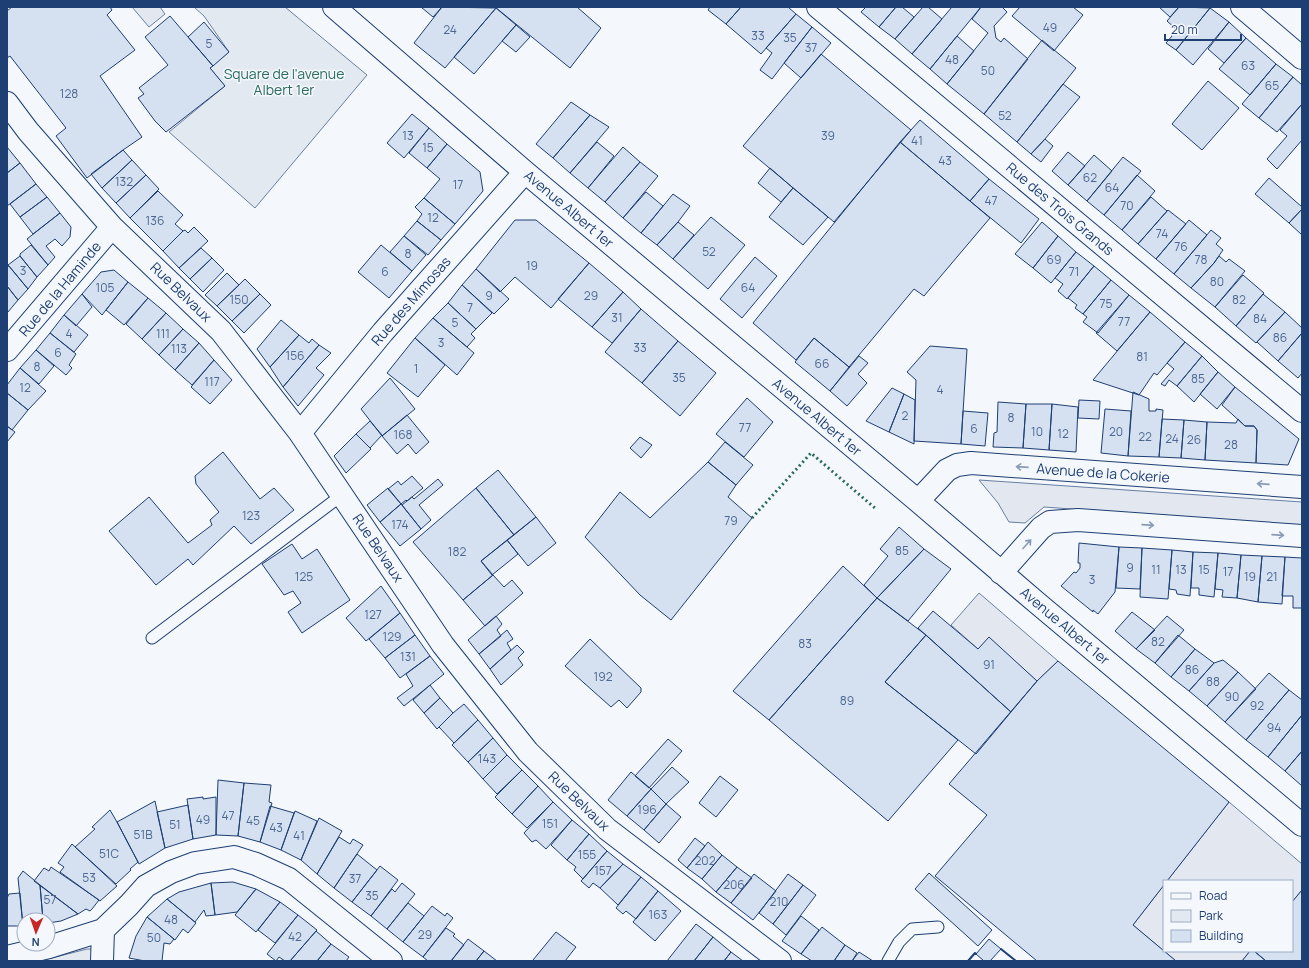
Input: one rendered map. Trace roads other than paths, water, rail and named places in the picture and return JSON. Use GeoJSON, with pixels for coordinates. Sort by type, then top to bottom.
{"type":"FeatureCollection","features":[{"type":"Feature","properties":{"kind":"street","name":"Avenue Albert 1er"},"geometry":{"type":"LineString","coordinates":[[334,7],[526,172],[1302,825]]}},
{"type":"Feature","properties":{"kind":"street","name":"Rue des Trois Grands"},"geometry":{"type":"LineString","coordinates":[[818,7],[1302,411]]}},
{"type":"Feature","properties":{"kind":"street"},"geometry":{"type":"LineString","coordinates":[[1242,7],[1302,58]]}},
{"type":"Feature","properties":{"kind":"street","name":"Rue Belvaux"},"geometry":{"type":"LineString","coordinates":[[7,103],[28,131],[112,227],[221,332],[300,433],[443,645],[528,752],[606,829],[780,961]]}},
{"type":"Feature","properties":{"kind":"street","name":"Rue des Mimosas"},"geometry":{"type":"LineString","coordinates":[[300,433],[383,332],[526,172]]}},
{"type":"Feature","properties":{"kind":"street","name":"Rue de la Haminde"},"geometry":{"type":"LineString","coordinates":[[7,350],[112,227]]}},
{"type":"Feature","properties":{"kind":"street","name":"Avenue de la Cokerie"},"geometry":{"type":"LineString","coordinates":[[918,501],[947,470],[957,465],[971,463],[1302,487]]}},
{"type":"Feature","properties":{"kind":"street"},"geometry":{"type":"LineString","coordinates":[[1001,573],[1041,528],[1050,522],[1078,520],[1302,536]]}},
{"type":"Feature","properties":{"kind":"street"},"geometry":{"type":"LineString","coordinates":[[7,957],[49,947],[103,930],[146,886],[171,872],[195,863],[234,856],[289,879],[391,961]]}},
{"type":"Feature","properties":{"kind":"street"},"geometry":{"type":"LineString","coordinates":[[102,961],[103,930]]}},
{"type":"Feature","properties":{"kind":"lane"},"geometry":{"type":"LineString","coordinates":[[152,638],[342,495]]}},
{"type":"Feature","properties":{"kind":"lane"},"geometry":{"type":"LineString","coordinates":[[888,961],[899,942],[912,929],[938,927]]}},
{"type":"Feature","properties":{"kind":"park label","name":"Square de l'avenue Albert 1er"},"geometry":{"type":"Point","coordinates":[284,82]}}]}
